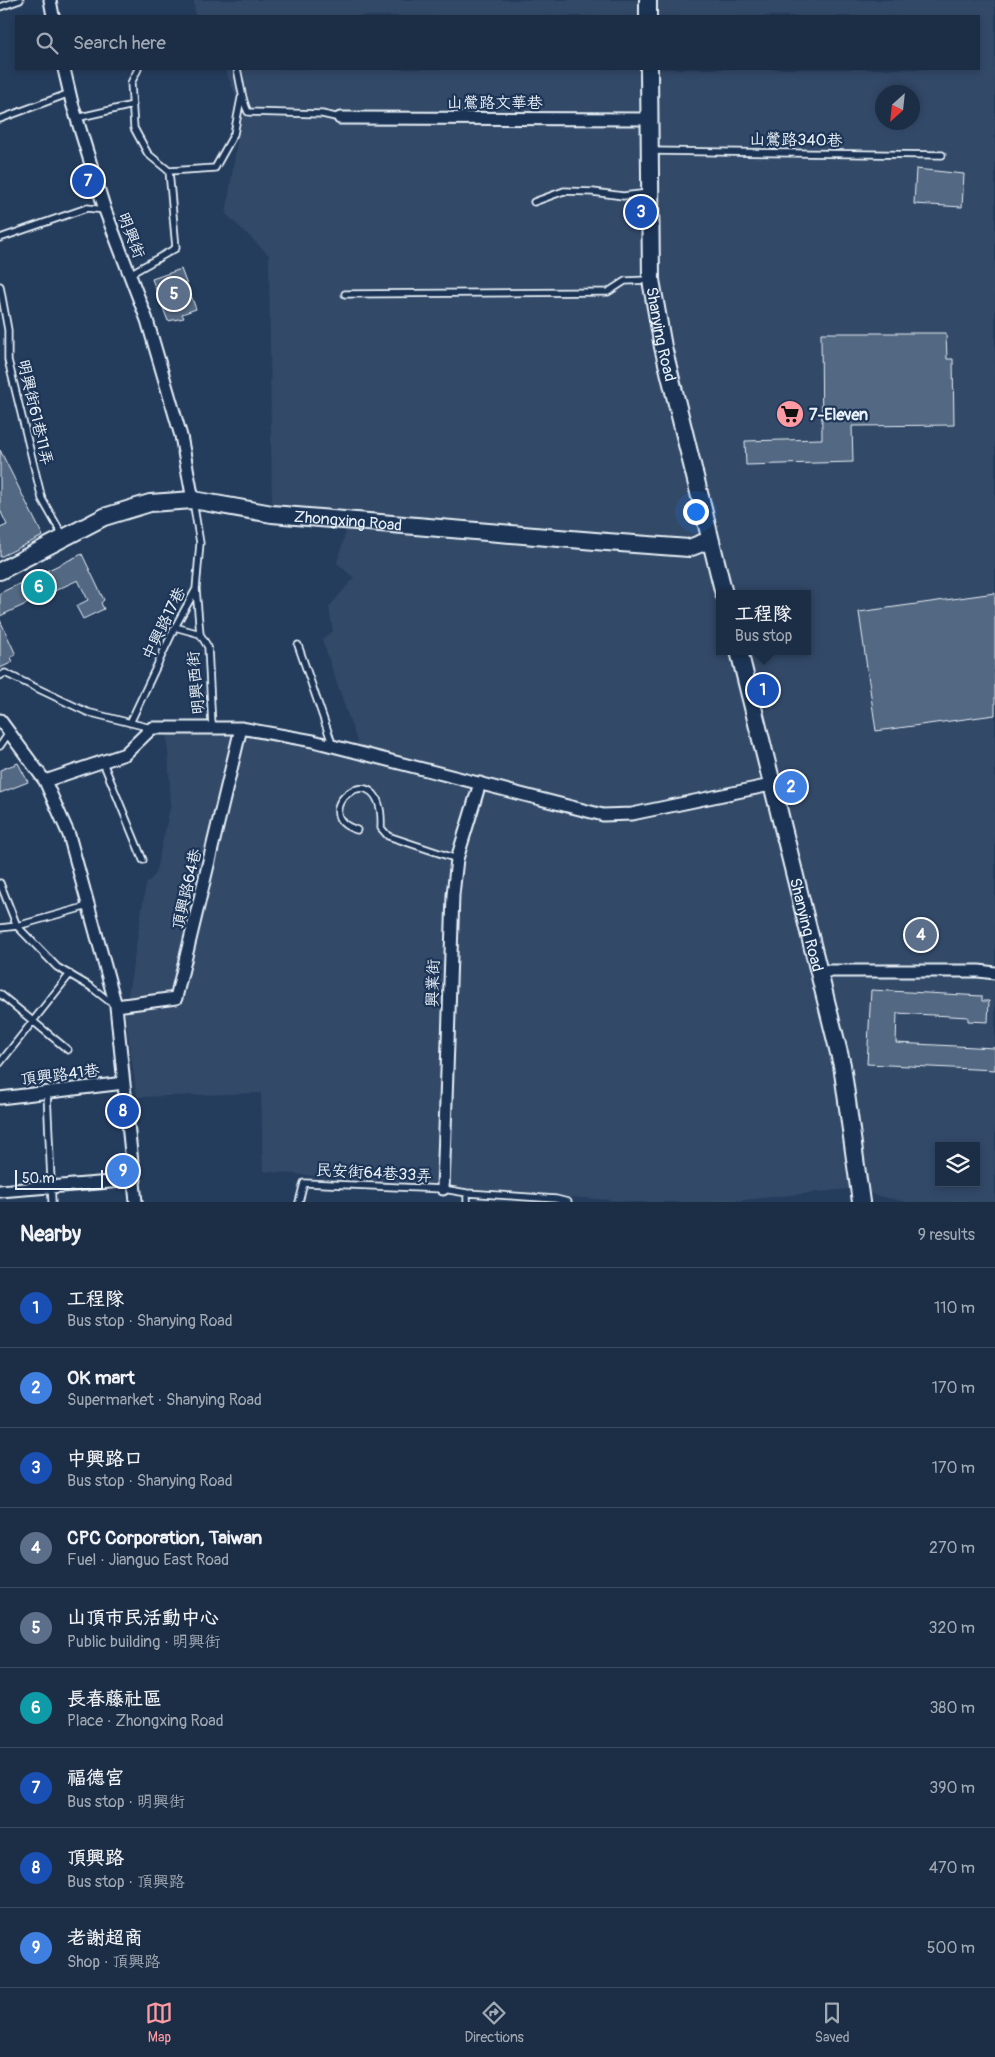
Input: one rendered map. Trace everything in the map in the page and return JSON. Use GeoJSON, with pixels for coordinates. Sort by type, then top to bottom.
{"type":"FeatureCollection","features":[{"type":"Feature","properties":{"kind":"street"},"geometry":{"type":"LineString","coordinates":[[50,0],[53,15]]}},
{"type":"Feature","properties":{"kind":"street"},"geometry":{"type":"LineString","coordinates":[[648,0],[648,15]]}},
{"type":"Feature","properties":{"kind":"street","name":"明興街"},"geometry":{"type":"LineString","coordinates":[[64,70],[76,118],[105,210],[147,320],[181,436],[193,500]]}},
{"type":"Feature","properties":{"kind":"street","name":"Shanying Road"},"geometry":{"type":"LineString","coordinates":[[649,70],[651,280],[663,347],[723,590]]}},
{"type":"Feature","properties":{"kind":"street","name":"山鶯路文華巷"},"geometry":{"type":"LineString","coordinates":[[340,118],[649,119]]}},
{"type":"Feature","properties":{"kind":"street","name":"Zhongxing Road"},"geometry":{"type":"LineString","coordinates":[[0,571],[104,517],[141,506],[193,500],[272,514],[607,542],[690,548],[710,540]]}},
{"type":"Feature","properties":{"kind":"street","name":"Shanying Road"},"geometry":{"type":"LineString","coordinates":[[740,655],[842,1065],[861,1202]]}},
{"type":"Feature","properties":{"kind":"street"},"geometry":{"type":"LineString","coordinates":[[0,720],[45,781],[69,835],[116,1006],[136,1202]]}},
{"type":"Feature","properties":{"kind":"street"},"geometry":{"type":"LineString","coordinates":[[45,781],[102,760],[125,754],[152,728],[212,726],[241,728],[314,741],[604,815],[632,814],[772,785]]}},
{"type":"Feature","properties":{"kind":"street","name":"頂興路64巷"},"geometry":{"type":"LineString","coordinates":[[116,1006],[176,998],[241,728]]}},
{"type":"Feature","properties":{"kind":"street","name":"興業街"},"geometry":{"type":"LineString","coordinates":[[443,1189],[448,1000],[457,859],[480,783]]}},
{"type":"Feature","properties":{"kind":"street"},"geometry":{"type":"LineString","coordinates":[[820,971],[979,971],[995,973]]}},
{"type":"Feature","properties":{"kind":"street","name":"頂興路41巷"},"geometry":{"type":"LineString","coordinates":[[0,1098],[124,1082]]}},
{"type":"Feature","properties":{"kind":"street"},"geometry":{"type":"LineString","coordinates":[[0,1191],[135,1180]]}},
{"type":"Feature","properties":{"kind":"lane"},"geometry":{"type":"LineString","coordinates":[[0,6],[20,0]]}},
{"type":"Feature","properties":{"kind":"lane"},"geometry":{"type":"LineString","coordinates":[[138,70],[131,83],[134,128],[148,154],[169,171],[215,168],[234,134],[242,88],[237,70]]}},
{"type":"Feature","properties":{"kind":"lane"},"geometry":{"type":"LineString","coordinates":[[0,119],[70,93]]}},
{"type":"Feature","properties":{"kind":"lane"},"geometry":{"type":"LineString","coordinates":[[241,98],[248,112],[322,114],[340,118]]}},
{"type":"Feature","properties":{"kind":"lane"},"geometry":{"type":"LineString","coordinates":[[76,118],[133,105]]}},
{"type":"Feature","properties":{"kind":"lane","name":"山鶯路340巷"},"geometry":{"type":"LineString","coordinates":[[650,151],[942,155]]}},
{"type":"Feature","properties":{"kind":"lane"},"geometry":{"type":"LineString","coordinates":[[130,274],[176,248],[169,171]]}},
{"type":"Feature","properties":{"kind":"lane"},"geometry":{"type":"LineString","coordinates":[[534,202],[564,192],[593,192],[623,196],[651,193]]}},
{"type":"Feature","properties":{"kind":"lane"},"geometry":{"type":"LineString","coordinates":[[0,238],[87,208],[105,210]]}},
{"type":"Feature","properties":{"kind":"lane"},"geometry":{"type":"LineString","coordinates":[[345,294],[608,292],[625,281],[651,280]]}},
{"type":"Feature","properties":{"kind":"lane","name":"明興街61巷11弄"},"geometry":{"type":"LineString","coordinates":[[0,286],[8,330],[8,360],[42,499],[64,538]]}},
{"type":"Feature","properties":{"kind":"lane","name":"中興路17巷"},"geometry":{"type":"LineString","coordinates":[[130,723],[175,627],[196,589],[200,543],[193,500]]}},
{"type":"Feature","properties":{"kind":"lane"},"geometry":{"type":"LineString","coordinates":[[196,589],[200,634]]}},
{"type":"Feature","properties":{"kind":"lane","name":"明興西街"},"geometry":{"type":"LineString","coordinates":[[175,627],[200,634],[208,647],[212,726]]}},
{"type":"Feature","properties":{"kind":"lane"},"geometry":{"type":"LineString","coordinates":[[298,645],[333,746]]}},
{"type":"Feature","properties":{"kind":"lane"},"geometry":{"type":"LineString","coordinates":[[0,676],[4,673],[87,712],[152,728]]}},
{"type":"Feature","properties":{"kind":"lane"},"geometry":{"type":"LineString","coordinates":[[0,746],[9,733]]}},
{"type":"Feature","properties":{"kind":"lane"},"geometry":{"type":"LineString","coordinates":[[102,760],[143,860]]}},
{"type":"Feature","properties":{"kind":"lane"},"geometry":{"type":"LineString","coordinates":[[357,830],[338,816],[338,809],[341,800],[348,792],[359,788],[367,790],[378,799],[382,813],[381,828],[388,836],[412,846],[457,859]]}},
{"type":"Feature","properties":{"kind":"lane"},"geometry":{"type":"LineString","coordinates":[[0,883],[17,926],[57,966],[116,1006]]}},
{"type":"Feature","properties":{"kind":"lane"},"geometry":{"type":"LineString","coordinates":[[0,928],[17,926],[88,906]]}},
{"type":"Feature","properties":{"kind":"lane"},"geometry":{"type":"LineString","coordinates":[[0,1063],[70,974]]}},
{"type":"Feature","properties":{"kind":"lane"},"geometry":{"type":"LineString","coordinates":[[0,994],[68,1050]]}},
{"type":"Feature","properties":{"kind":"lane"},"geometry":{"type":"LineString","coordinates":[[46,1093],[53,1187],[52,1202]]}},
{"type":"Feature","properties":{"kind":"lane","name":"民安街64巷33弄"},"geometry":{"type":"LineString","coordinates":[[299,1202],[304,1183],[443,1189],[467,1193],[556,1199],[568,1202]]}},
{"type":"Feature","properties":{"kind":"lane"},"geometry":{"type":"LineString","coordinates":[[467,1193],[467,1202]]}},
{"type":"Feature","properties":{"kind":"shaded area"},"geometry":{"type":"Polygon","coordinates":[[[194,0],[995,0],[995,1202],[907,1202],[848,1189],[724,1202],[639,1202],[456,1189],[263,1171],[261,1093],[137,1097],[125,1014],[146,884],[155,875],[171,804],[167,732],[232,731],[363,759],[322,639],[333,631],[329,607],[354,578],[337,563],[352,511],[272,509],[269,255],[226,214],[242,111],[225,70],[980,70],[980,15],[195,15],[194,0]]]}},
{"type":"Feature","properties":{"kind":"building"},"geometry":{"type":"Polygon","coordinates":[[[916,169],[964,174],[962,207],[914,204],[916,169]]]}},
{"type":"Feature","properties":{"kind":"building"},"geometry":{"type":"Polygon","coordinates":[[[181,269],[196,309],[182,314],[184,318],[168,321],[152,279],[181,269]]]}},
{"type":"Feature","properties":{"kind":"building"},"geometry":{"type":"Polygon","coordinates":[[[821,333],[946,333],[947,359],[953,359],[954,425],[852,426],[853,462],[746,465],[745,441],[822,439],[821,333]]]}},
{"type":"Feature","properties":{"kind":"building"},"geometry":{"type":"Polygon","coordinates":[[[0,450],[43,536],[0,557],[0,528],[7,525],[0,510],[0,450]]]}},
{"type":"Feature","properties":{"kind":"building"},"geometry":{"type":"Polygon","coordinates":[[[82,554],[104,600],[101,603],[104,609],[83,619],[76,606],[88,600],[78,580],[0,616],[0,593],[82,554]]]}},
{"type":"Feature","properties":{"kind":"building"},"geometry":{"type":"Polygon","coordinates":[[[995,593],[995,715],[876,731],[859,612],[995,593]]]}},
{"type":"Feature","properties":{"kind":"building"},"geometry":{"type":"Polygon","coordinates":[[[0,620],[16,655],[11,657],[13,662],[0,668],[0,620]]]}},
{"type":"Feature","properties":{"kind":"building"},"geometry":{"type":"Polygon","coordinates":[[[18,763],[28,782],[0,793],[0,770],[18,763]]]}},
{"type":"Feature","properties":{"kind":"building"},"geometry":{"type":"Polygon","coordinates":[[[871,990],[982,996],[982,1001],[989,1001],[988,1022],[968,1021],[968,1017],[897,1013],[896,1043],[995,1048],[995,1070],[867,1064],[871,990]]]}},
{"type":"Feature","properties":{"kind":"place","name":"福德宮"},"geometry":{"type":"Point","coordinates":[88,181]}},
{"type":"Feature","properties":{"kind":"place","name":"中興路口"},"geometry":{"type":"Point","coordinates":[641,212]}},
{"type":"Feature","properties":{"kind":"place","name":"山頂市民活動中心"},"geometry":{"type":"Point","coordinates":[174,294]}},
{"type":"Feature","properties":{"kind":"place","name":"7-Eleven"},"geometry":{"type":"Point","coordinates":[790,414]}},
{"type":"Feature","properties":{"kind":"place","name":"長春藤社區"},"geometry":{"type":"Point","coordinates":[39,587]}},
{"type":"Feature","properties":{"kind":"place","name":"工程隊"},"geometry":{"type":"Point","coordinates":[763,690]}},
{"type":"Feature","properties":{"kind":"place","name":"OK mart"},"geometry":{"type":"Point","coordinates":[791,787]}},
{"type":"Feature","properties":{"kind":"place","name":"CPC Corporation, Taiwan"},"geometry":{"type":"Point","coordinates":[921,935]}},
{"type":"Feature","properties":{"kind":"place","name":"頂興路"},"geometry":{"type":"Point","coordinates":[123,1111]}},
{"type":"Feature","properties":{"kind":"place","name":"老謝超商"},"geometry":{"type":"Point","coordinates":[123,1171]}}]}
